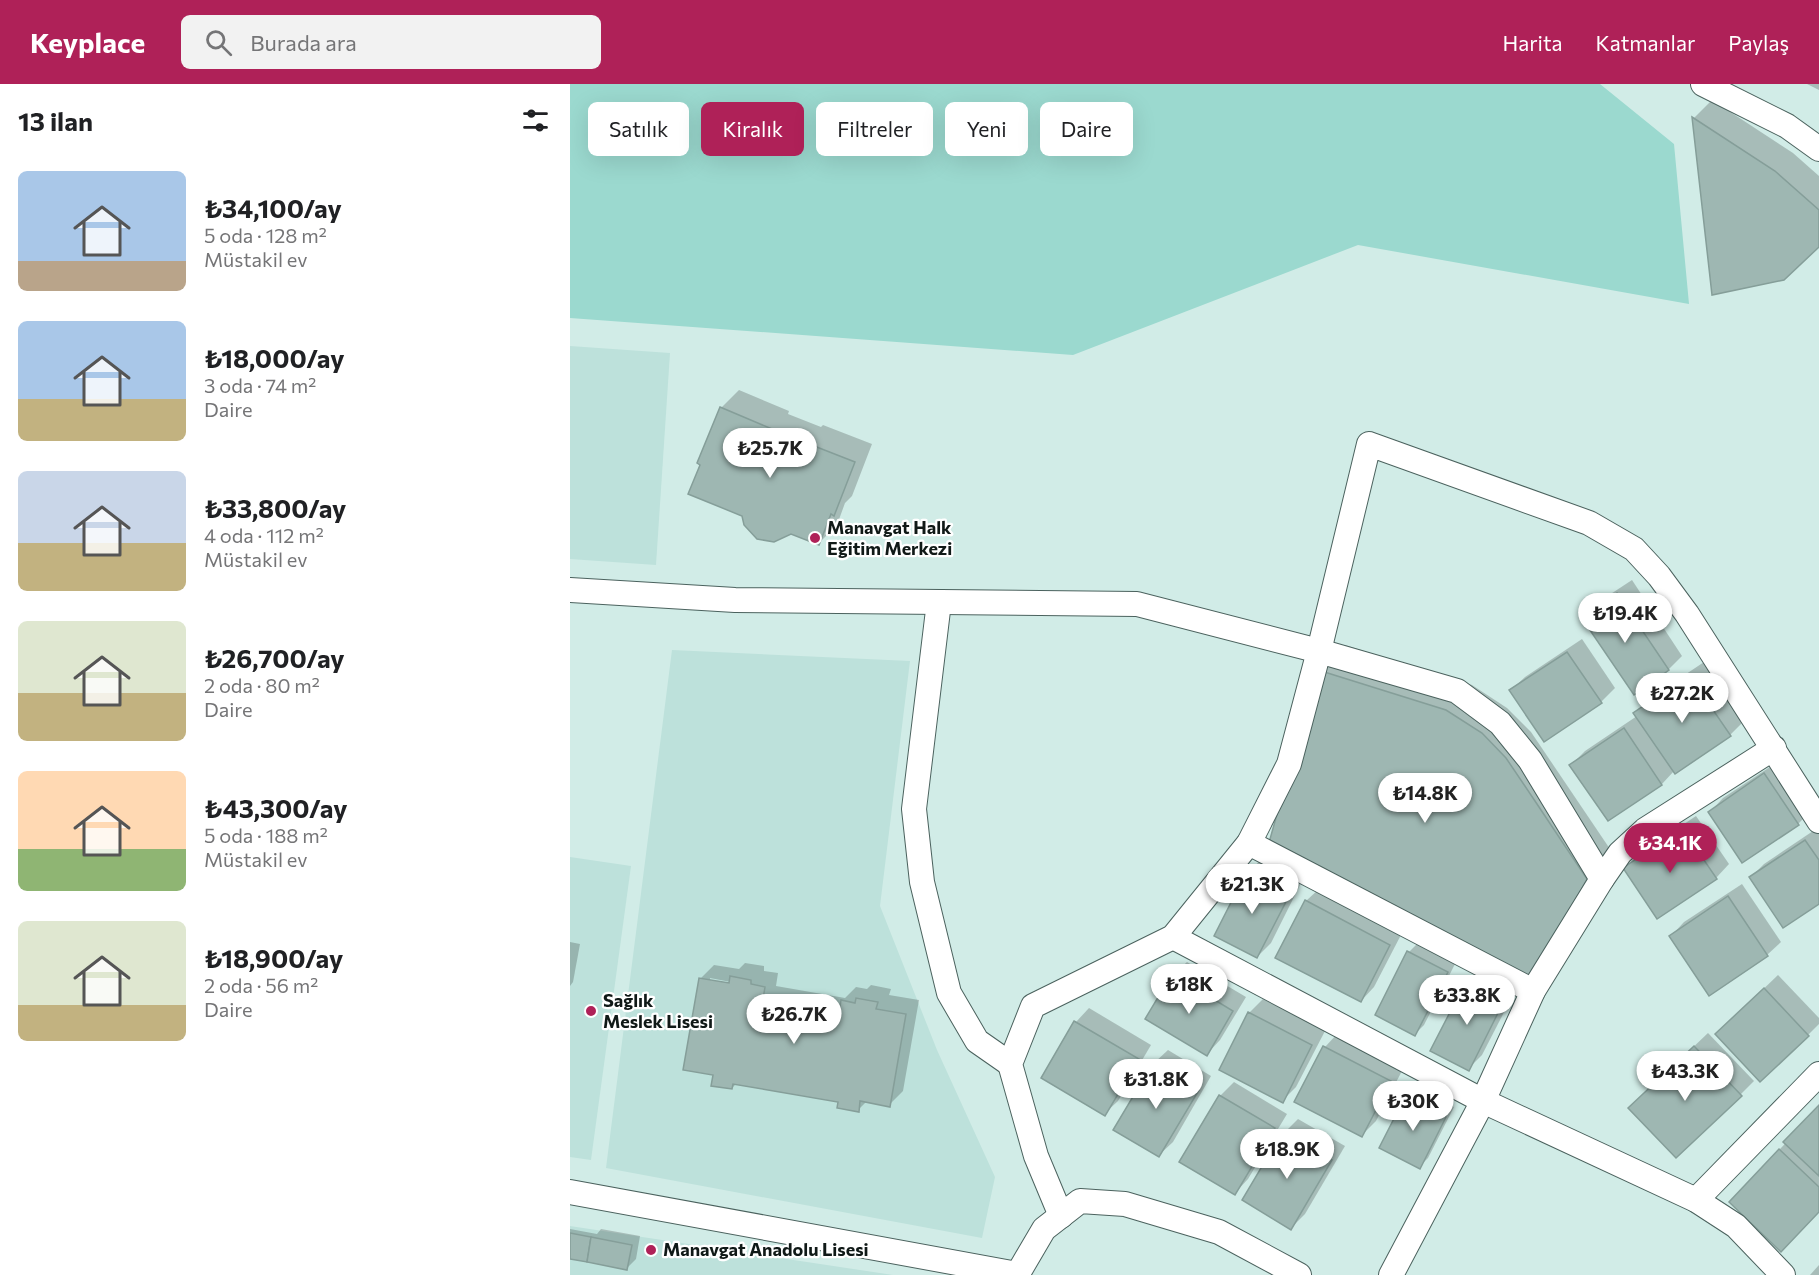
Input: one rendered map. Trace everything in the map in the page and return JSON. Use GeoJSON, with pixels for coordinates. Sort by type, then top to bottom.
{"type":"FeatureCollection","features":[{"type":"Feature","properties":{"kind":"street"},"geometry":{"type":"LineString","coordinates":[[1703,84],[1787,126],[1819,149]]}},
{"type":"Feature","properties":{"kind":"street"},"geometry":{"type":"LineString","coordinates":[[1061,1216],[1036,1156],[1010,1064],[1034,1006],[1173,937],[1249,843],[1289,764],[1369,444],[1589,523],[1634,549],[1659,576],[1687,614],[1819,821]]}},
{"type":"Feature","properties":{"kind":"street"},"geometry":{"type":"LineString","coordinates":[[570,590],[735,600],[1137,604],[1318,651],[1457,691],[1500,723],[1530,760],[1602,879]]}},
{"type":"Feature","properties":{"kind":"street"},"geometry":{"type":"LineString","coordinates":[[939,602],[914,809],[922,882],[949,993],[977,1041],[1010,1064]]}},
{"type":"Feature","properties":{"kind":"street"},"geometry":{"type":"LineString","coordinates":[[1391,1275],[1483,1101],[1533,991],[1620,854],[1645,830],[1774,748]]}},
{"type":"Feature","properties":{"kind":"street"},"geometry":{"type":"LineString","coordinates":[[1249,843],[1533,991]]}},
{"type":"Feature","properties":{"kind":"street"},"geometry":{"type":"LineString","coordinates":[[1173,937],[1483,1101],[1696,1200],[1736,1226],[1783,1275]]}},
{"type":"Feature","properties":{"kind":"street"},"geometry":{"type":"LineString","coordinates":[[1696,1200],[1819,1074]]}},
{"type":"Feature","properties":{"kind":"street"},"geometry":{"type":"LineString","coordinates":[[570,1192],[1017,1275],[1044,1229],[1080,1201],[1125,1204],[1219,1232],[1299,1275]]}},
{"type":"Feature","properties":{"kind":"shaded area"},"geometry":{"type":"Polygon","coordinates":[[[570,346],[670,353],[656,565],[570,559],[570,346]]]}},
{"type":"Feature","properties":{"kind":"shaded area"},"geometry":{"type":"Polygon","coordinates":[[[672,650],[910,661],[880,906],[937,1050],[995,1177],[982,1238],[606,1168],[672,650]]]}},
{"type":"Feature","properties":{"kind":"shaded area","name":"Sağlık Meslek Lisesi"},"geometry":{"type":"Polygon","coordinates":[[[570,857],[631,866],[591,1160],[570,1157],[570,857]]]}},
{"type":"Feature","properties":{"kind":"shaded area","name":"Manavgat Anadolu Lisesi"},"geometry":{"type":"Polygon","coordinates":[[[570,1226],[893,1275],[570,1275],[570,1226]]]}},
{"type":"Feature","properties":{"kind":"green space"},"geometry":{"type":"Polygon","coordinates":[[[570,84],[1600,84],[1674,144],[1689,304],[1358,245],[1073,355],[570,318],[570,84]]]}},
{"type":"Feature","properties":{"kind":"building"},"geometry":{"type":"Polygon","coordinates":[[[1692,117],[1775,171],[1819,210],[1819,247],[1784,280],[1712,295],[1692,117]]]}},
{"type":"Feature","properties":{"kind":"building"},"geometry":{"type":"Polygon","coordinates":[[[720,407],[772,429],[771,432],[855,462],[834,516],[831,514],[819,545],[791,534],[774,542],[757,539],[744,525],[742,516],[688,494],[700,465],[697,463],[720,407]]]}},
{"type":"Feature","properties":{"kind":"building"},"geometry":{"type":"Polygon","coordinates":[[[1617,593],[1669,670],[1634,695],[1581,617],[1617,593]]]}},
{"type":"Feature","properties":{"kind":"building"},"geometry":{"type":"Polygon","coordinates":[[[1567,652],[1602,703],[1544,742],[1509,690],[1567,652]]]}},
{"type":"Feature","properties":{"kind":"building"},"geometry":{"type":"Polygon","coordinates":[[[1318,670],[1446,710],[1482,733],[1506,758],[1535,801],[1587,879],[1529,983],[1268,846],[1318,670]]]}},
{"type":"Feature","properties":{"kind":"building"},"geometry":{"type":"Polygon","coordinates":[[[1689,675],[1731,736],[1675,774],[1633,713],[1689,675]]]}},
{"type":"Feature","properties":{"kind":"building"},"geometry":{"type":"Polygon","coordinates":[[[1624,728],[1662,785],[1608,821],[1569,765],[1624,728]]]}},
{"type":"Feature","properties":{"kind":"building"},"geometry":{"type":"Polygon","coordinates":[[[1764,773],[1799,825],[1742,863],[1708,812],[1764,773]]]}},
{"type":"Feature","properties":{"kind":"building"},"geometry":{"type":"Polygon","coordinates":[[[1682,828],[1717,879],[1657,919],[1623,868],[1682,828]]]}},
{"type":"Feature","properties":{"kind":"building"},"geometry":{"type":"Polygon","coordinates":[[[1805,840],[1819,860],[1819,904],[1783,928],[1749,877],[1805,840]]]}},
{"type":"Feature","properties":{"kind":"building"},"geometry":{"type":"Polygon","coordinates":[[[1247,871],[1290,894],[1257,958],[1214,936],[1247,871]]]}},
{"type":"Feature","properties":{"kind":"building"},"geometry":{"type":"Polygon","coordinates":[[[1728,896],[1768,956],[1709,996],[1669,936],[1728,896]]]}},
{"type":"Feature","properties":{"kind":"building"},"geometry":{"type":"Polygon","coordinates":[[[1305,900],[1390,945],[1361,1002],[1275,958],[1305,900]]]}},
{"type":"Feature","properties":{"kind":"building"},"geometry":{"type":"Polygon","coordinates":[[[1407,951],[1448,972],[1415,1036],[1375,1015],[1407,951]]]}},
{"type":"Feature","properties":{"kind":"building"},"geometry":{"type":"Polygon","coordinates":[[[1172,974],[1233,1011],[1207,1056],[1145,1019],[1172,974]]]}},
{"type":"Feature","properties":{"kind":"building"},"geometry":{"type":"Polygon","coordinates":[[[730,976],[751,980],[751,984],[765,987],[763,999],[839,1013],[841,1000],[855,1003],[856,998],[878,1002],[876,1009],[906,1014],[890,1107],[860,1101],[859,1112],[837,1108],[838,1102],[733,1084],[732,1089],[711,1086],[713,1075],[683,1070],[699,978],[729,983],[730,976]]]}},
{"type":"Feature","properties":{"kind":"building"},"geometry":{"type":"Polygon","coordinates":[[[1466,981],[1504,1001],[1469,1071],[1430,1051],[1466,981]]]}},
{"type":"Feature","properties":{"kind":"building"},"geometry":{"type":"Polygon","coordinates":[[[1764,988],[1809,1036],[1760,1082],[1715,1034],[1764,988]]]}},
{"type":"Feature","properties":{"kind":"building"},"geometry":{"type":"Polygon","coordinates":[[[1248,1012],[1312,1045],[1283,1103],[1219,1070],[1248,1012]]]}},
{"type":"Feature","properties":{"kind":"building"},"geometry":{"type":"Polygon","coordinates":[[[1074,1021],[1139,1059],[1105,1116],[1041,1078],[1074,1021]]]}},
{"type":"Feature","properties":{"kind":"building"},"geometry":{"type":"Polygon","coordinates":[[[1323,1046],[1391,1081],[1362,1137],[1294,1102],[1323,1046]]]}},
{"type":"Feature","properties":{"kind":"building"},"geometry":{"type":"Polygon","coordinates":[[[1694,1046],[1742,1096],[1676,1158],[1628,1108],[1694,1046]]]}},
{"type":"Feature","properties":{"kind":"building"},"geometry":{"type":"Polygon","coordinates":[[[1153,1063],[1199,1090],[1159,1157],[1113,1130],[1153,1063]]]}},
{"type":"Feature","properties":{"kind":"building"},"geometry":{"type":"Polygon","coordinates":[[[1219,1095],[1275,1128],[1235,1195],[1179,1162],[1219,1095]]]}},
{"type":"Feature","properties":{"kind":"building"},"geometry":{"type":"Polygon","coordinates":[[[1406,1095],[1446,1117],[1420,1169],[1379,1148],[1406,1095]]]}},
{"type":"Feature","properties":{"kind":"building"},"geometry":{"type":"Polygon","coordinates":[[[1819,1105],[1819,1176],[1783,1142],[1819,1105]]]}},
{"type":"Feature","properties":{"kind":"building"},"geometry":{"type":"Polygon","coordinates":[[[1283,1131],[1332,1160],[1291,1230],[1242,1200],[1283,1131]]]}},
{"type":"Feature","properties":{"kind":"building"},"geometry":{"type":"Polygon","coordinates":[[[1779,1149],[1819,1187],[1819,1212],[1781,1252],[1729,1202],[1779,1149]]]}},
{"type":"Feature","properties":{"kind":"building"},"geometry":{"type":"Polygon","coordinates":[[[570,1233],[591,1237],[587,1262],[570,1259],[570,1233]]]}},
{"type":"Feature","properties":{"kind":"building"},"geometry":{"type":"Polygon","coordinates":[[[591,1237],[632,1245],[627,1270],[587,1262],[591,1237]]]}},
{"type":"Feature","properties":{"kind":"place","name":"Manavgat Halk Eğitim Merkezi"},"geometry":{"type":"Point","coordinates":[815,538]}},
{"type":"Feature","properties":{"kind":"place","name":"Sağlık Meslek Lisesi"},"geometry":{"type":"Point","coordinates":[591,1011]}},
{"type":"Feature","properties":{"kind":"place","name":"Manavgat Anadolu Lisesi"},"geometry":{"type":"Point","coordinates":[651,1250]}}]}
